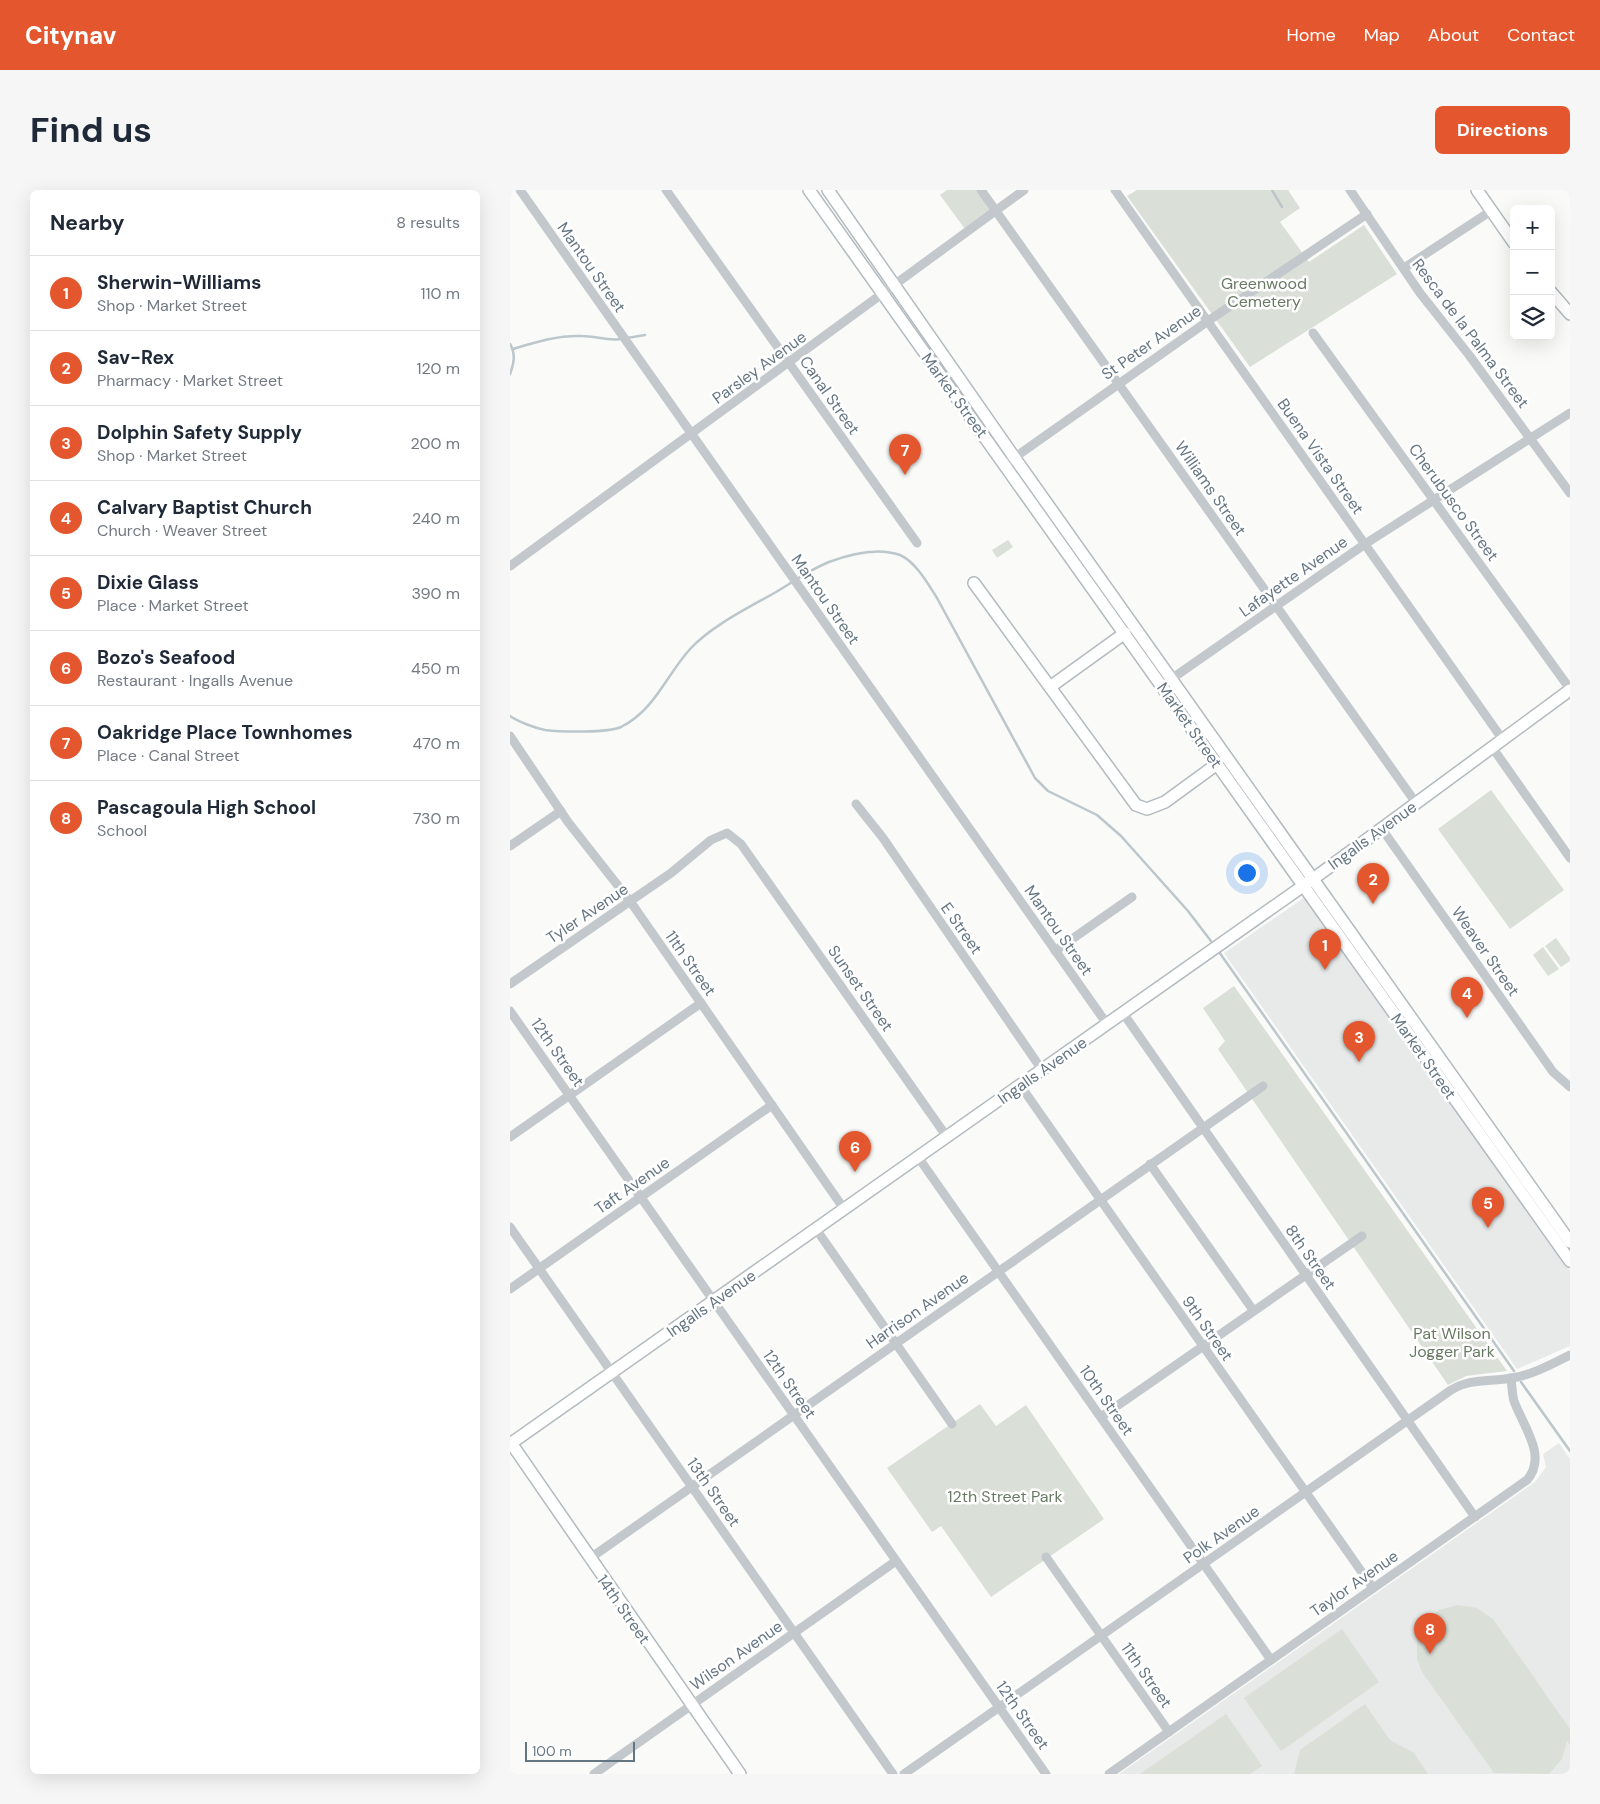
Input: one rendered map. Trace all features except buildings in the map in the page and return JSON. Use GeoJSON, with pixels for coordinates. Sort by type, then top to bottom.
{"type":"FeatureCollection","features":[{"type":"Feature","properties":{"kind":"street","name":"Mantou Street"},"geometry":{"type":"LineString","coordinates":[[520,190],[1107,1024]]}},
{"type":"Feature","properties":{"kind":"street","name":"Canal Street"},"geometry":{"type":"LineString","coordinates":[[666,190],[917,543]]}},
{"type":"Feature","properties":{"kind":"street","name":"Market Street"},"geometry":{"type":"LineString","coordinates":[[809,190],[882,294],[1010,461],[1308,882],[1570,1242]]}},
{"type":"Feature","properties":{"kind":"street","name":"Market Street"},"geometry":{"type":"LineString","coordinates":[[828,190],[894,284],[1125,634],[1167,683],[1217,764],[1308,882]]}},
{"type":"Feature","properties":{"kind":"street","name":"Williams Street"},"geometry":{"type":"LineString","coordinates":[[981,190],[1416,804]]}},
{"type":"Feature","properties":{"kind":"street","name":"Parsley Avenue"},"geometry":{"type":"LineString","coordinates":[[510,566],[1024,190]]}},
{"type":"Feature","properties":{"kind":"street","name":"Buena Vista Street"},"geometry":{"type":"LineString","coordinates":[[1115,190],[1502,740]]}},
{"type":"Feature","properties":{"kind":"street","name":"Resca de la Palma Street"},"geometry":{"type":"LineString","coordinates":[[1350,190],[1420,293],[1470,355],[1570,493]]}},
{"type":"Feature","properties":{"kind":"street"},"geometry":{"type":"LineString","coordinates":[[1477,190],[1510,238]]}},
{"type":"Feature","properties":{"kind":"street"},"geometry":{"type":"LineString","coordinates":[[1404,268],[1491,212]]}},
{"type":"Feature","properties":{"kind":"street","name":"St Peter Avenue"},"geometry":{"type":"LineString","coordinates":[[1010,461],[1118,383],[1367,214]]}},
{"type":"Feature","properties":{"kind":"street"},"geometry":{"type":"LineString","coordinates":[[1554,295],[1570,314]]}},
{"type":"Feature","properties":{"kind":"street","name":"Cherubusco Street"},"geometry":{"type":"LineString","coordinates":[[1313,333],[1570,689]]}},
{"type":"Feature","properties":{"kind":"street","name":"Lafayette Avenue"},"geometry":{"type":"LineString","coordinates":[[1167,683],[1364,544],[1570,413]]}},
{"type":"Feature","properties":{"kind":"street"},"geometry":{"type":"LineString","coordinates":[[974,583],[1136,805],[1147,810],[1164,802],[1217,764]]}},
{"type":"Feature","properties":{"kind":"street"},"geometry":{"type":"LineString","coordinates":[[1050,687],[1125,634]]}},
{"type":"Feature","properties":{"kind":"street","name":"Ingalls Avenue"},"geometry":{"type":"LineString","coordinates":[[510,1443],[1308,882],[1570,689]]}},
{"type":"Feature","properties":{"kind":"street","name":"11th Street"},"geometry":{"type":"LineString","coordinates":[[510,736],[561,811],[630,901],[844,1209]]}},
{"type":"Feature","properties":{"kind":"street"},"geometry":{"type":"LineString","coordinates":[[1492,747],[1570,858]]}},
{"type":"Feature","properties":{"kind":"street","name":"E Street"},"geometry":{"type":"LineString","coordinates":[[856,804],[883,838],[1042,1070]]}},
{"type":"Feature","properties":{"kind":"street"},"geometry":{"type":"LineString","coordinates":[[510,846],[561,811]]}},
{"type":"Feature","properties":{"kind":"street","name":"Weaver Street"},"geometry":{"type":"LineString","coordinates":[[1382,829],[1553,1072],[1570,1087]]}},
{"type":"Feature","properties":{"kind":"street","name":"Sunset Street"},"geometry":{"type":"LineString","coordinates":[[681,866],[711,840],[724,832],[732,835],[750,857],[946,1137]]}},
{"type":"Feature","properties":{"kind":"street","name":"Tyler Avenue"},"geometry":{"type":"LineString","coordinates":[[510,984],[681,866]]}},
{"type":"Feature","properties":{"kind":"street"},"geometry":{"type":"LineString","coordinates":[[1055,951],[1132,898]]}},
{"type":"Feature","properties":{"kind":"street"},"geometry":{"type":"LineString","coordinates":[[510,1137],[701,1003]]}},
{"type":"Feature","properties":{"kind":"street","name":"12th Street"},"geometry":{"type":"LineString","coordinates":[[510,1011],[1046,1774]]}},
{"type":"Feature","properties":{"kind":"street","name":"8th Street"},"geometry":{"type":"LineString","coordinates":[[1123,1013],[1475,1517]]}},
{"type":"Feature","properties":{"kind":"street","name":"9th Street"},"geometry":{"type":"LineString","coordinates":[[1020,1085],[1373,1588]]}},
{"type":"Feature","properties":{"kind":"street","name":"Harrison Avenue"},"geometry":{"type":"LineString","coordinates":[[589,1558],[1262,1086]]}},
{"type":"Feature","properties":{"kind":"street","name":"Taft Avenue"},"geometry":{"type":"LineString","coordinates":[[510,1289],[772,1105]]}},
{"type":"Feature","properties":{"kind":"street","name":"10th Street"},"geometry":{"type":"LineString","coordinates":[[918,1156],[1271,1660]]}},
{"type":"Feature","properties":{"kind":"street"},"geometry":{"type":"LineString","coordinates":[[1150,1164],[1253,1310]]}},
{"type":"Feature","properties":{"kind":"street","name":"13th Street"},"geometry":{"type":"LineString","coordinates":[[510,1227],[894,1774]]}},
{"type":"Feature","properties":{"kind":"street"},"geometry":{"type":"LineString","coordinates":[[816,1229],[952,1424]]}},
{"type":"Feature","properties":{"kind":"street","name":"Market Street"},"geometry":{"type":"LineString","coordinates":[[1561,1231],[1570,1261]]}},
{"type":"Feature","properties":{"kind":"street"},"geometry":{"type":"LineString","coordinates":[[1100,1417],[1362,1236]]}},
{"type":"Feature","properties":{"kind":"street","name":"Polk Avenue"},"geometry":{"type":"LineString","coordinates":[[904,1774],[1451,1390],[1467,1382],[1511,1378],[1537,1370],[1570,1355]]}},
{"type":"Feature","properties":{"kind":"street","name":"Taylor Avenue"},"geometry":{"type":"LineString","coordinates":[[1110,1774],[1524,1484],[1532,1476],[1535,1465],[1535,1452],[1513,1399],[1511,1378]]}},
{"type":"Feature","properties":{"kind":"street","name":"14th Street"},"geometry":{"type":"LineString","coordinates":[[510,1443],[740,1774]]}},
{"type":"Feature","properties":{"kind":"street","name":"11th Street"},"geometry":{"type":"LineString","coordinates":[[1046,1557],[1169,1732]]}},
{"type":"Feature","properties":{"kind":"street","name":"Wilson Avenue"},"geometry":{"type":"LineString","coordinates":[[594,1774],[896,1560]]}},
{"type":"Feature","properties":{"kind":"shaded area"},"geometry":{"type":"Polygon","coordinates":[[[1305,897],[1570,1270],[1570,1346],[1517,1369],[1224,953],[1305,897]]]}},
{"type":"Feature","properties":{"kind":"shaded area"},"geometry":{"type":"Polygon","coordinates":[[[1559,1443],[1570,1459],[1570,1774],[1119,1774],[1535,1482],[1546,1467],[1543,1454],[1559,1443]]]}},
{"type":"Feature","properties":{"kind":"green space"},"geometry":{"type":"Polygon","coordinates":[[[947,190],[978,190],[992,210],[965,229],[940,195],[947,190]]]}},
{"type":"Feature","properties":{"kind":"green space","name":"Greenwood Cemetery"},"geometry":{"type":"Polygon","coordinates":[[[1137,190],[1288,190],[1300,208],[1280,222],[1309,262],[1364,225],[1397,274],[1250,367],[1127,196],[1137,190]]]}},
{"type":"Feature","properties":{"kind":"green space"},"geometry":{"type":"Polygon","coordinates":[[[1008,540],[1013,547],[997,558],[992,550],[1008,540]]]}},
{"type":"Feature","properties":{"kind":"green space"},"geometry":{"type":"Polygon","coordinates":[[[1491,790],[1564,890],[1510,929],[1438,829],[1491,790]]]}},
{"type":"Feature","properties":{"kind":"green space"},"geometry":{"type":"Polygon","coordinates":[[[1556,938],[1570,958],[1570,961],[1561,967],[1545,946],[1556,938]]]}},
{"type":"Feature","properties":{"kind":"green space"},"geometry":{"type":"Polygon","coordinates":[[[1543,947],[1559,969],[1548,976],[1533,955],[1543,947]]]}},
{"type":"Feature","properties":{"kind":"green space","name":"Pat Wilson Jogger Park"},"geometry":{"type":"Polygon","coordinates":[[[1234,986],[1507,1371],[1466,1376],[1448,1385],[1218,1049],[1225,1041],[1203,1008],[1234,986]]]}},
{"type":"Feature","properties":{"kind":"green space","name":"12th Street Park"},"geometry":{"type":"Polygon","coordinates":[[[980,1404],[996,1426],[1026,1405],[1104,1519],[991,1597],[941,1526],[932,1532],[887,1468],[980,1404]]]}},
{"type":"Feature","properties":{"kind":"green space"},"geometry":{"type":"Polygon","coordinates":[[[1458,1605],[1477,1608],[1493,1619],[1570,1729],[1570,1745],[1567,1741],[1562,1759],[1549,1774],[1494,1773],[1422,1672],[1417,1659],[1417,1639],[1425,1622],[1439,1610],[1458,1605]]]}},
{"type":"Feature","properties":{"kind":"green space"},"geometry":{"type":"Polygon","coordinates":[[[1342,1629],[1379,1682],[1281,1751],[1244,1698],[1342,1629]]]}},
{"type":"Feature","properties":{"kind":"green space"},"geometry":{"type":"Polygon","coordinates":[[[1365,1704],[1390,1740],[1414,1753],[1428,1774],[1294,1774],[1300,1750],[1365,1704]]]}},
{"type":"Feature","properties":{"kind":"green space"},"geometry":{"type":"Polygon","coordinates":[[[1226,1714],[1262,1766],[1250,1774],[1140,1774],[1226,1714]]]}},
{"type":"Feature","properties":{"kind":"waterway"},"geometry":{"type":"LineString","coordinates":[[1272,190],[1282,207]]}},
{"type":"Feature","properties":{"kind":"waterway"},"geometry":{"type":"LineString","coordinates":[[627,338],[645,335]]}},
{"type":"Feature","properties":{"kind":"waterway"},"geometry":{"type":"LineString","coordinates":[[513,349],[556,338],[573,336],[621,339]]}},
{"type":"Feature","properties":{"kind":"waterway"},"geometry":{"type":"LineString","coordinates":[[510,344],[514,359],[510,374]]}},
{"type":"Feature","properties":{"kind":"waterway"},"geometry":{"type":"LineString","coordinates":[[510,716],[545,730],[573,732],[621,727],[633,720],[651,702],[691,648],[731,617],[829,562],[864,552],[883,552],[900,555],[916,568],[937,598],[1035,778],[1048,791],[1097,815],[1121,836],[1188,911],[1214,945]]}},
{"type":"Feature","properties":{"kind":"waterway"},"geometry":{"type":"LineString","coordinates":[[1217,949],[1514,1371]]}},
{"type":"Feature","properties":{"kind":"waterway"},"geometry":{"type":"LineString","coordinates":[[1521,1382],[1570,1451]]}},
{"type":"Feature","properties":{"kind":"place","name":"Oakridge Place Townhomes"},"geometry":{"type":"Point","coordinates":[905,475]}},
{"type":"Feature","properties":{"kind":"place","name":"Sav-Rex"},"geometry":{"type":"Point","coordinates":[1373,904]}},
{"type":"Feature","properties":{"kind":"place","name":"Sherwin-Williams"},"geometry":{"type":"Point","coordinates":[1325,970]}},
{"type":"Feature","properties":{"kind":"place","name":"Calvary Baptist Church"},"geometry":{"type":"Point","coordinates":[1467,1018]}},
{"type":"Feature","properties":{"kind":"place","name":"Dolphin Safety Supply"},"geometry":{"type":"Point","coordinates":[1359,1062]}},
{"type":"Feature","properties":{"kind":"place","name":"Bozo's Seafood"},"geometry":{"type":"Point","coordinates":[855,1172]}},
{"type":"Feature","properties":{"kind":"place","name":"Dixie Glass"},"geometry":{"type":"Point","coordinates":[1488,1228]}},
{"type":"Feature","properties":{"kind":"place","name":"Pascagoula High School"},"geometry":{"type":"Point","coordinates":[1430,1654]}}]}
